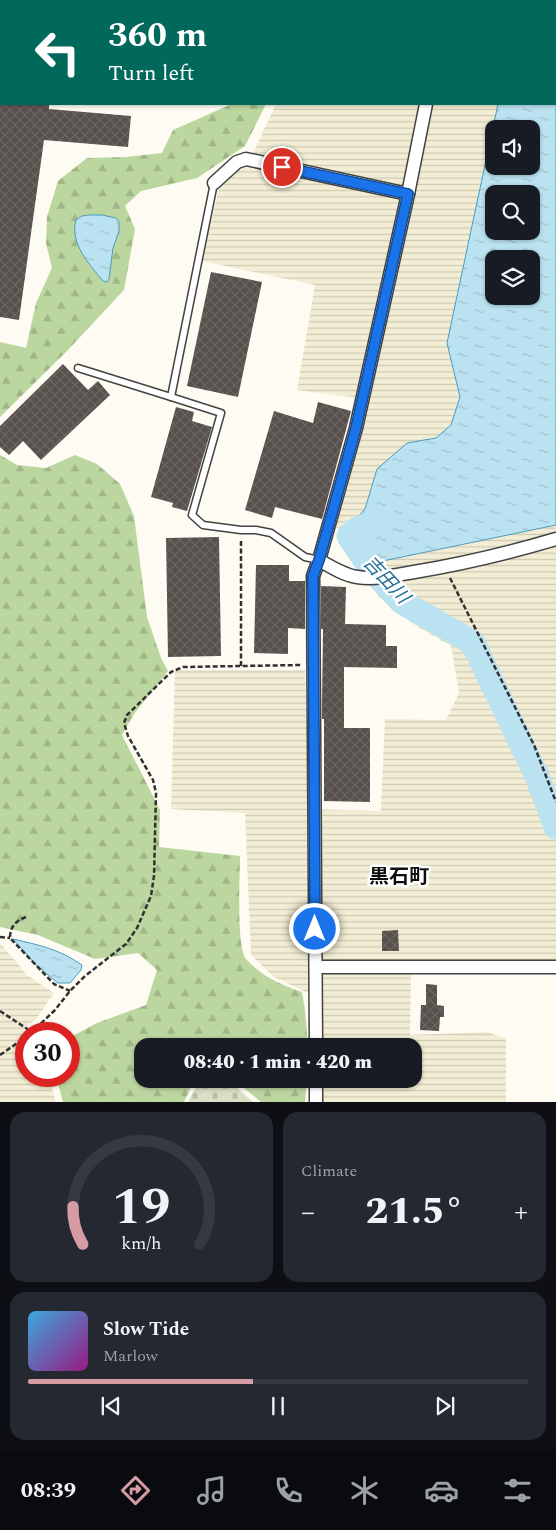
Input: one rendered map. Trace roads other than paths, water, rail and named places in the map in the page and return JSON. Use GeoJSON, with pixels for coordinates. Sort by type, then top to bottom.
{"type":"FeatureCollection","features":[{"type":"Feature","properties":{"kind":"street"},"geometry":{"type":"LineString","coordinates":[[316,1038],[313,576],[356,428],[426,105]]}},
{"type":"Feature","properties":{"kind":"street"},"geometry":{"type":"LineString","coordinates":[[214,183],[237,162],[246,159],[408,194]]}},
{"type":"Feature","properties":{"kind":"street"},"geometry":{"type":"LineString","coordinates":[[319,560],[341,572],[356,577],[376,578],[444,567],[556,540]]}},
{"type":"Feature","properties":{"kind":"street"},"geometry":{"type":"LineString","coordinates":[[316,967],[556,967]]}},
{"type":"Feature","properties":{"kind":"street"},"geometry":{"type":"LineString","coordinates":[[316,1088],[316,1102]]}},
{"type":"Feature","properties":{"kind":"lane"},"geometry":{"type":"LineString","coordinates":[[171,397],[214,183]]}},
{"type":"Feature","properties":{"kind":"lane"},"geometry":{"type":"LineString","coordinates":[[78,368],[221,413],[192,515],[203,525],[271,533],[305,557],[319,560]]}},
{"type":"Feature","properties":{"kind":"water"},"geometry":{"type":"Polygon","coordinates":[[[498,105],[556,105],[556,525],[378,562],[349,527],[365,509],[377,469],[407,443],[436,438],[451,425],[460,397],[447,343],[485,165],[485,175],[540,175],[540,120],[495,120],[498,105]]]}},
{"type":"Feature","properties":{"kind":"water"},"geometry":{"type":"Polygon","coordinates":[[[82,216],[116,218],[119,222],[119,231],[113,248],[107,282],[103,281],[87,261],[75,237],[76,220],[82,216]]]}},
{"type":"Feature","properties":{"kind":"water"},"geometry":{"type":"Polygon","coordinates":[[[13,939],[57,951],[82,965],[81,970],[70,983],[58,983],[36,965],[13,939]]]}},
{"type":"Feature","properties":{"kind":"waterway","name":"吉田川"},"geometry":{"type":"LineString","coordinates":[[384,519],[356,530],[349,536],[372,570],[402,602],[473,643],[537,776],[556,827]]}},
{"type":"Feature","properties":{"kind":"district","name":"黒石町"},"geometry":{"type":"Point","coordinates":[399,877]}}]}
